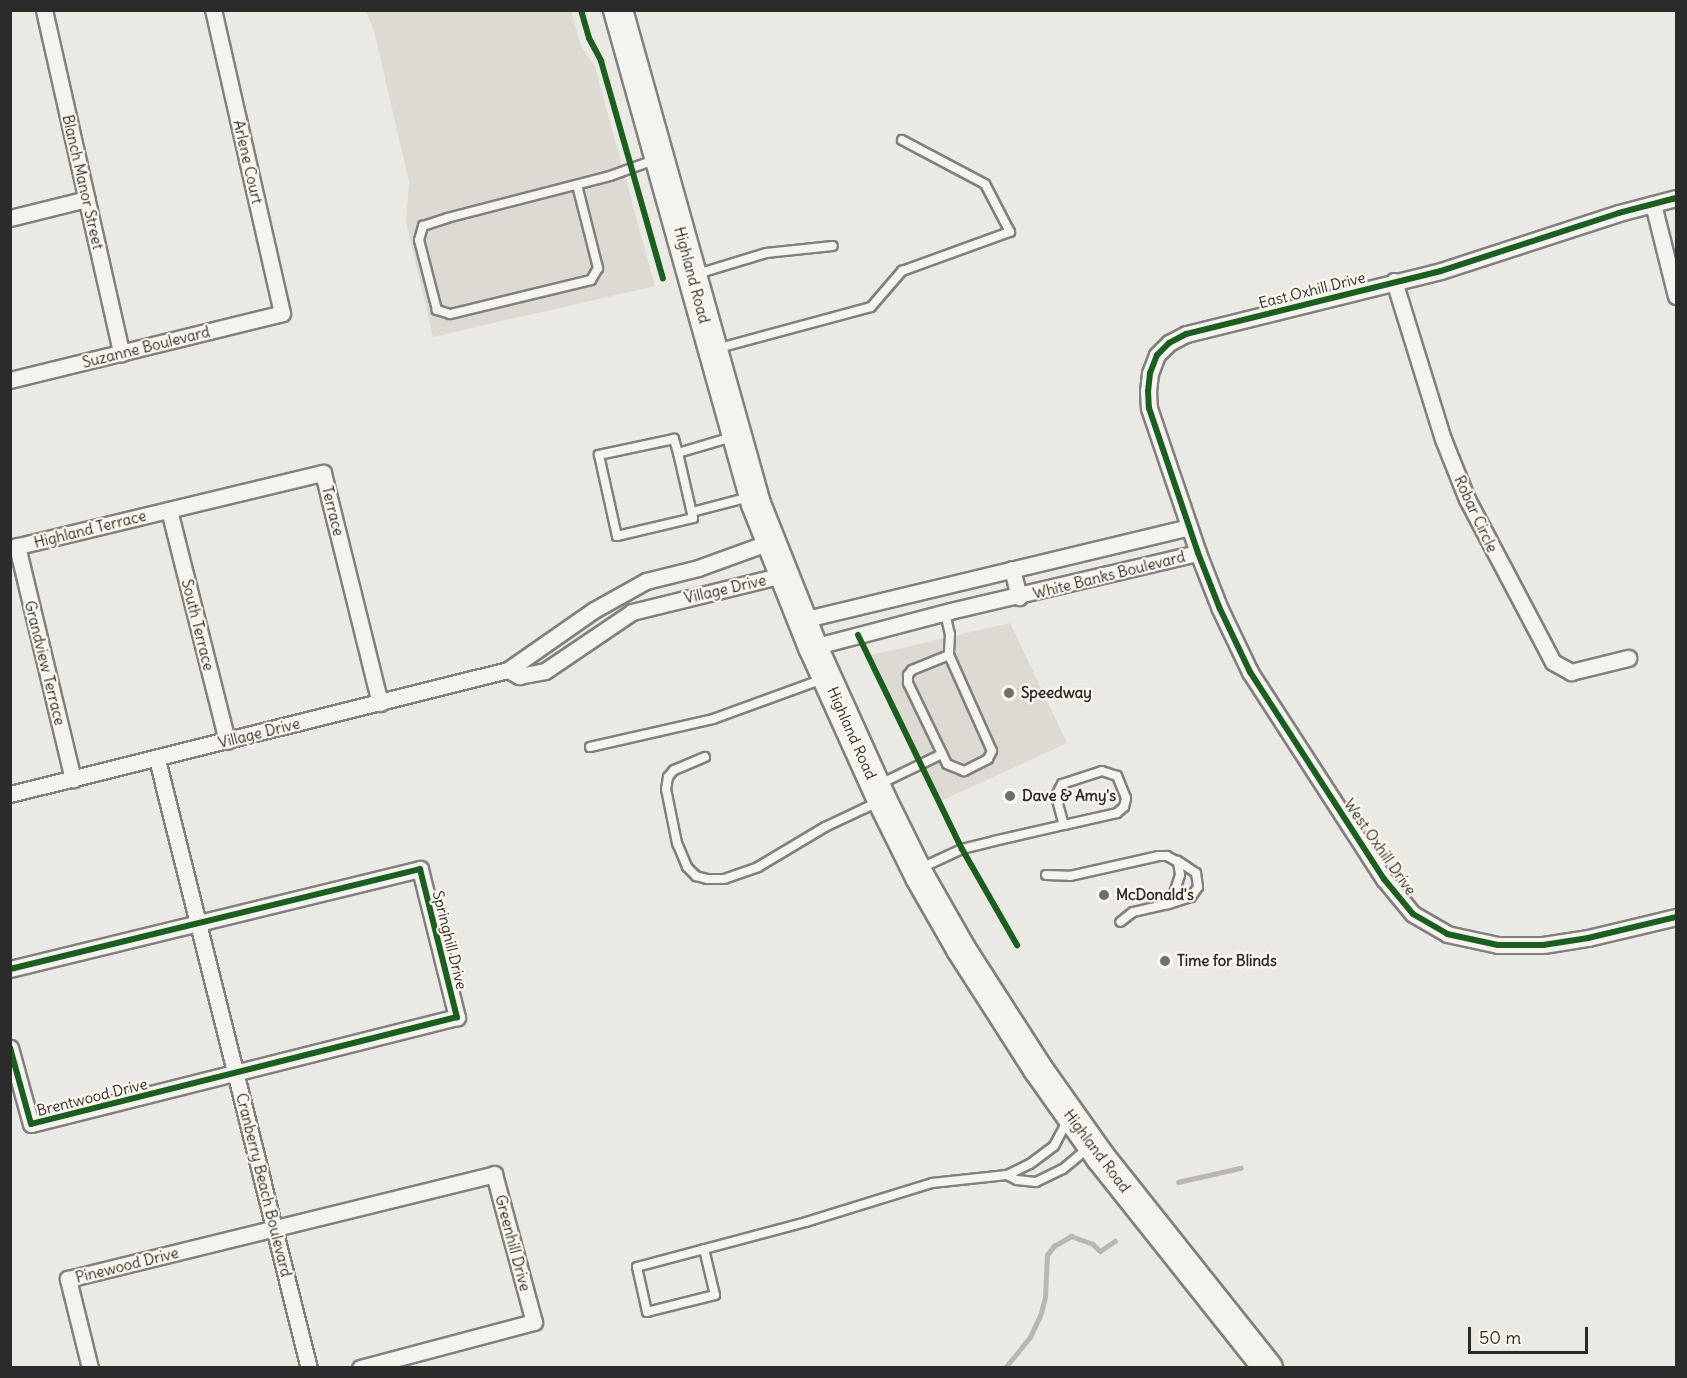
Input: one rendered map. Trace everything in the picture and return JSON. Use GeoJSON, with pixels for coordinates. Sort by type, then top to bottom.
{"type":"FeatureCollection","features":[{"type":"Feature","properties":{"kind":"highway","name":"Highland Road"},"geometry":{"type":"LineString","coordinates":[[618,10],[754,496],[770,543],[813,647],[879,793],[917,870],[961,949],[1070,1116],[1268,1368]]}},
{"type":"Feature","properties":{"kind":"street","name":"Blanch Manor Street"},"geometry":{"type":"LineString","coordinates":[[44,10],[121,353]]}},
{"type":"Feature","properties":{"kind":"street","name":"Arlene Court"},"geometry":{"type":"LineString","coordinates":[[213,10],[282,313]]}},
{"type":"Feature","properties":{"kind":"street","name":"East Oxhill Drive"},"geometry":{"type":"LineString","coordinates":[[1198,553],[1149,408],[1150,373],[1157,355],[1169,343],[1186,334],[1441,271],[1677,198]]}},
{"type":"Feature","properties":{"kind":"street"},"geometry":{"type":"LineString","coordinates":[[10,218],[87,199]]}},
{"type":"Feature","properties":{"kind":"street"},"geometry":{"type":"LineString","coordinates":[[1653,204],[1677,296]]}},
{"type":"Feature","properties":{"kind":"street","name":"Robar Circle"},"geometry":{"type":"LineString","coordinates":[[1394,281],[1436,419],[1467,499],[1553,662],[1571,672],[1628,658]]}},
{"type":"Feature","properties":{"kind":"street","name":"Suzanne Boulevard"},"geometry":{"type":"LineString","coordinates":[[10,380],[282,313]]}},
{"type":"Feature","properties":{"kind":"street","name":"Terrace"},"geometry":{"type":"LineString","coordinates":[[170,510],[323,473],[380,703]]}},
{"type":"Feature","properties":{"kind":"street","name":"Highland Terrace"},"geometry":{"type":"LineString","coordinates":[[14,547],[170,510]]}},
{"type":"Feature","properties":{"kind":"street","name":"South Terrace"},"geometry":{"type":"LineString","coordinates":[[170,510],[227,741]]}},
{"type":"Feature","properties":{"kind":"street","name":"White Banks Boulevard"},"geometry":{"type":"LineString","coordinates":[[802,620],[1189,526]]}},
{"type":"Feature","properties":{"kind":"street","name":"Village Drive"},"geometry":{"type":"LineString","coordinates":[[10,794],[508,670],[594,610],[646,581],[698,568],[770,543]]}},
{"type":"Feature","properties":{"kind":"street","name":"Grandview Terrace"},"geometry":{"type":"LineString","coordinates":[[14,547],[73,779]]}},
{"type":"Feature","properties":{"kind":"street","name":"White Banks Boulevard"},"geometry":{"type":"LineString","coordinates":[[813,647],[948,612],[1198,553]]}},
{"type":"Feature","properties":{"kind":"street","name":"West Oxhill Drive"},"geometry":{"type":"LineString","coordinates":[[1198,553],[1220,609],[1250,672],[1384,879],[1413,914],[1447,934],[1497,945],[1543,945],[1588,938],[1677,917]]}},
{"type":"Feature","properties":{"kind":"street","name":"White Banks Boulevard"},"geometry":{"type":"LineString","coordinates":[[1012,569],[1019,597]]}},
{"type":"Feature","properties":{"kind":"street","name":"Village Drive"},"geometry":{"type":"LineString","coordinates":[[508,670],[519,676],[545,671],[632,612],[783,575]]}},
{"type":"Feature","properties":{"kind":"street"},"geometry":{"type":"LineString","coordinates":[[943,586],[948,612]]}},
{"type":"Feature","properties":{"kind":"street","name":"Cranberry Beach Boulevard"},"geometry":{"type":"LineString","coordinates":[[157,759],[309,1368]]}},
{"type":"Feature","properties":{"kind":"street","name":"Springhill Drive"},"geometry":{"type":"LineString","coordinates":[[199,922],[420,869],[457,1017],[236,1074]]}},
{"type":"Feature","properties":{"kind":"street"},"geometry":{"type":"LineString","coordinates":[[10,969],[199,922]]}},
{"type":"Feature","properties":{"kind":"street","name":"Brentwood Drive"},"geometry":{"type":"LineString","coordinates":[[10,1048],[31,1124],[236,1074]]}},
{"type":"Feature","properties":{"kind":"street","name":"Greenhill Drive"},"geometry":{"type":"LineString","coordinates":[[275,1229],[494,1174],[534,1322],[360,1368]]}},
{"type":"Feature","properties":{"kind":"street","name":"Pinewood Drive"},"geometry":{"type":"LineString","coordinates":[[90,1368],[68,1279],[275,1229]]}},
{"type":"Feature","properties":{"kind":"lane"},"geometry":{"type":"LineString","coordinates":[[712,350],[871,307],[902,271],[1010,232],[985,184],[902,140]]}},
{"type":"Feature","properties":{"kind":"lane"},"geometry":{"type":"LineString","coordinates":[[577,184],[598,268],[591,280],[450,314],[437,310],[418,240],[423,226],[577,184],[658,158]]}},
{"type":"Feature","properties":{"kind":"lane"},"geometry":{"type":"LineString","coordinates":[[693,275],[766,253],[833,246]]}},
{"type":"Feature","properties":{"kind":"lane"},"geometry":{"type":"LineString","coordinates":[[678,453],[736,436]]}},
{"type":"Feature","properties":{"kind":"lane"},"geometry":{"type":"LineString","coordinates":[[674,439],[678,453],[693,518],[617,536],[599,455],[674,439]]}},
{"type":"Feature","properties":{"kind":"lane"},"geometry":{"type":"LineString","coordinates":[[692,512],[754,496]]}},
{"type":"Feature","properties":{"kind":"lane"},"geometry":{"type":"LineString","coordinates":[[948,612],[949,655],[992,751],[988,759],[964,771],[947,764],[908,683],[908,675],[912,670],[949,655]]}},
{"type":"Feature","properties":{"kind":"lane"},"geometry":{"type":"LineString","coordinates":[[590,747],[713,719],[827,678]]}},
{"type":"Feature","properties":{"kind":"lane"},"geometry":{"type":"LineString","coordinates":[[705,757],[674,770],[668,777],[666,789],[677,843],[687,867],[696,876],[707,879],[724,879],[758,867],[942,754]]}},
{"type":"Feature","properties":{"kind":"lane"},"geometry":{"type":"LineString","coordinates":[[917,870],[962,849],[1117,813],[1124,807],[1126,798],[1117,776],[1102,771],[1062,784],[1056,796],[1064,825]]}},
{"type":"Feature","properties":{"kind":"lane"},"geometry":{"type":"LineString","coordinates":[[1046,875],[1070,876],[1159,856],[1173,858],[1196,873],[1198,886],[1191,897],[1133,912],[1120,922]]}},
{"type":"Feature","properties":{"kind":"lane"},"geometry":{"type":"LineString","coordinates":[[1168,904],[1175,893],[1180,875],[1178,862],[1173,858]]}},
{"type":"Feature","properties":{"kind":"lane"},"geometry":{"type":"LineString","coordinates":[[704,1249],[715,1295],[647,1312],[637,1267],[704,1249],[806,1222],[932,1182],[1007,1175],[1030,1164],[1054,1146],[1070,1116]]}},
{"type":"Feature","properties":{"kind":"lane"},"geometry":{"type":"LineString","coordinates":[[1007,1175],[1017,1180],[1036,1182],[1063,1169],[1092,1145]]}},
{"type":"Feature","properties":{"kind":"shaded area"},"geometry":{"type":"Polygon","coordinates":[[[366,11],[571,11],[581,46],[595,67],[655,286],[433,337],[406,222],[409,182],[374,31],[366,11]]]}},
{"type":"Feature","properties":{"kind":"shaded area"},"geometry":{"type":"Polygon","coordinates":[[[1010,623],[1067,743],[941,801],[871,655],[1010,623]]]}},
{"type":"Feature","properties":{"kind":"waterway"},"geometry":{"type":"LineString","coordinates":[[1178,1182],[1240,1168]]}},
{"type":"Feature","properties":{"kind":"waterway"},"geometry":{"type":"LineString","coordinates":[[1005,1368],[1030,1337],[1041,1313],[1045,1297],[1047,1255],[1054,1246],[1071,1236],[1093,1244],[1100,1251],[1115,1241]]}},
{"type":"Feature","properties":{"kind":"cycle path"},"geometry":{"type":"LineString","coordinates":[[581,10],[589,38],[601,61],[663,278]]}},
{"type":"Feature","properties":{"kind":"cycle path"},"geometry":{"type":"LineString","coordinates":[[1676,198],[1619,213],[1441,271],[1186,334],[1169,343],[1157,355],[1150,373],[1148,391],[1149,408],[1198,553],[1220,609],[1250,672],[1384,879],[1413,914],[1447,934],[1498,945],[1543,945],[1588,938],[1676,917]]}},
{"type":"Feature","properties":{"kind":"cycle path"},"geometry":{"type":"LineString","coordinates":[[858,635],[962,849],[1017,945]]}},
{"type":"Feature","properties":{"kind":"cycle path"},"geometry":{"type":"LineString","coordinates":[[10,969],[420,869],[457,1017],[31,1124],[10,1048]]}},
{"type":"Feature","properties":{"kind":"place","name":"Speedway"},"geometry":{"type":"Point","coordinates":[1009,693]}},
{"type":"Feature","properties":{"kind":"place","name":"Dave & Amy's"},"geometry":{"type":"Point","coordinates":[1010,796]}},
{"type":"Feature","properties":{"kind":"place","name":"McDonald's"},"geometry":{"type":"Point","coordinates":[1104,895]}},
{"type":"Feature","properties":{"kind":"place","name":"Time for Blinds"},"geometry":{"type":"Point","coordinates":[1165,961]}}]}
